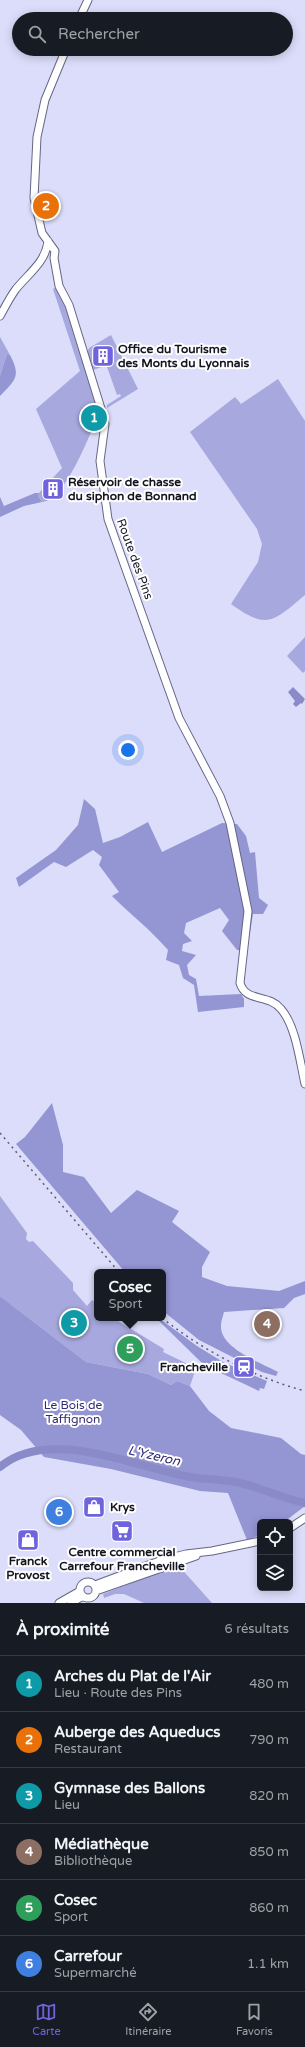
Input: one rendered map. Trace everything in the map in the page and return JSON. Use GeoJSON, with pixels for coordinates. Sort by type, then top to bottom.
{"type":"FeatureCollection","features":[{"type":"Feature","properties":{"kind":"street"},"geometry":{"type":"LineString","coordinates":[[82,12],[88,0]]}},
{"type":"Feature","properties":{"kind":"street","name":"Route des Pins"},"geometry":{"type":"LineString","coordinates":[[63,56],[45,100],[39,123],[34,198],[42,233],[52,252],[59,286],[62,289],[71,311],[104,415],[105,424],[100,461],[108,519],[179,718],[220,796],[230,822],[248,911],[240,984],[242,991],[246,995],[274,1002],[286,1016],[291,1027],[305,1084]]}},
{"type":"Feature","properties":{"kind":"street"},"geometry":{"type":"LineString","coordinates":[[0,316],[16,289],[52,252]]}},
{"type":"Feature","properties":{"kind":"street"},"geometry":{"type":"LineString","coordinates":[[293,1526],[305,1518]]}},
{"type":"Feature","properties":{"kind":"street"},"geometry":{"type":"LineString","coordinates":[[96,1588],[212,1551],[257,1542]]}},
{"type":"Feature","properties":{"kind":"street"},"geometry":{"type":"LineString","coordinates":[[71,1603],[82,1593],[85,1583],[89,1582],[96,1588]]}},
{"type":"Feature","properties":{"kind":"street"},"geometry":{"type":"LineString","coordinates":[[82,1593],[90,1598],[95,1595],[96,1588]]}},
{"type":"Feature","properties":{"kind":"street"},"geometry":{"type":"LineString","coordinates":[[59,1603],[82,1593]]}},
{"type":"Feature","properties":{"kind":"shaded area"},"geometry":{"type":"Polygon","coordinates":[[[58,286],[101,410],[69,478],[51,499],[42,502],[38,496],[39,493],[62,468],[36,409],[80,371],[53,289],[58,286]]]}},
{"type":"Feature","properties":{"kind":"shaded area"},"geometry":{"type":"Polygon","coordinates":[[[111,335],[138,389],[107,408],[107,405],[121,396],[120,394],[117,395],[106,364],[109,363],[104,346],[97,349],[104,366],[93,370],[87,353],[89,348],[111,335]]]}},
{"type":"Feature","properties":{"kind":"shaded area"},"geometry":{"type":"Polygon","coordinates":[[[0,337],[10,355],[7,354],[0,376],[0,337]]]}},
{"type":"Feature","properties":{"kind":"shaded area"},"geometry":{"type":"Polygon","coordinates":[[[278,379],[305,421],[305,595],[277,617],[262,620],[243,612],[231,604],[258,562],[262,544],[257,529],[190,432],[235,397],[241,404],[278,379]]]}},
{"type":"Feature","properties":{"kind":"shaded area"},"geometry":{"type":"Polygon","coordinates":[[[305,637],[305,671],[303,673],[287,656],[305,637]]]}},
{"type":"Feature","properties":{"kind":"shaded area"},"geometry":{"type":"Polygon","coordinates":[[[293,687],[305,699],[302,704],[301,703],[296,707],[293,704],[295,701],[288,692],[293,687]]]}},
{"type":"Feature","properties":{"kind":"shaded area"},"geometry":{"type":"Polygon","coordinates":[[[0,1196],[27,1233],[26,1239],[29,1242],[33,1241],[73,1283],[73,1290],[87,1306],[92,1300],[94,1302],[94,1321],[118,1321],[164,1349],[163,1352],[196,1368],[190,1386],[177,1381],[171,1385],[148,1374],[86,1362],[0,1296],[0,1196]]]}},
{"type":"Feature","properties":{"kind":"shaded area"},"geometry":{"type":"Polygon","coordinates":[[[178,1565],[212,1603],[144,1603],[124,1594],[115,1594],[104,1598],[103,1594],[178,1565]]]}},
{"type":"Feature","properties":{"kind":"green space"},"geometry":{"type":"Polygon","coordinates":[[[7,354],[10,355],[16,373],[13,382],[0,396],[0,376],[7,354]]]}},
{"type":"Feature","properties":{"kind":"green space"},"geometry":{"type":"Polygon","coordinates":[[[35,493],[39,493],[38,496],[42,502],[24,506],[0,517],[0,497],[4,506],[35,493]]]}},
{"type":"Feature","properties":{"kind":"green space"},"geometry":{"type":"Polygon","coordinates":[[[84,799],[95,809],[103,843],[120,837],[148,822],[162,852],[222,823],[237,824],[246,836],[250,853],[255,852],[259,898],[268,905],[263,914],[253,914],[247,951],[237,950],[222,931],[229,920],[220,908],[186,923],[184,933],[192,941],[183,944],[182,951],[196,955],[187,965],[189,975],[196,979],[199,996],[241,994],[244,999],[244,1007],[198,1012],[194,985],[183,978],[179,965],[166,960],[168,950],[148,929],[112,896],[119,892],[99,865],[102,857],[93,850],[66,867],[54,862],[19,887],[16,878],[56,850],[78,825],[84,799]]]}},
{"type":"Feature","properties":{"kind":"green space"},"geometry":{"type":"Polygon","coordinates":[[[52,1103],[63,1145],[63,1172],[84,1177],[111,1213],[137,1190],[179,1211],[172,1222],[210,1252],[202,1267],[202,1277],[227,1286],[279,1291],[305,1281],[305,1294],[294,1298],[284,1308],[224,1312],[221,1325],[222,1333],[227,1341],[242,1354],[278,1372],[276,1376],[262,1372],[199,1340],[166,1313],[166,1269],[122,1269],[16,1144],[25,1137],[52,1103]]]}},
{"type":"Feature","properties":{"kind":"green space","name":"Le Bois de Taffignon"},"geometry":{"type":"Polygon","coordinates":[[[0,1296],[86,1362],[148,1374],[171,1385],[177,1381],[190,1386],[209,1411],[231,1428],[281,1438],[301,1454],[305,1455],[305,1506],[288,1519],[257,1519],[257,1536],[247,1540],[228,1493],[200,1491],[111,1469],[44,1457],[21,1430],[0,1415],[0,1296]]]}},
{"type":"Feature","properties":{"kind":"green space"},"geometry":{"type":"Polygon","coordinates":[[[159,1321],[163,1321],[197,1346],[223,1362],[267,1381],[264,1389],[260,1388],[259,1391],[204,1365],[159,1321]]]}},
{"type":"Feature","properties":{"kind":"waterway","name":"L'Yzeron"},"geometry":{"type":"LineString","coordinates":[[0,1467],[20,1455],[42,1450],[67,1450],[92,1453],[190,1477],[238,1482],[305,1503]]}},
{"type":"Feature","properties":{"kind":"railway"},"geometry":{"type":"LineString","coordinates":[[0,1133],[116,1269]]}},
{"type":"Feature","properties":{"kind":"railway"},"geometry":{"type":"LineString","coordinates":[[166,1321],[212,1352],[230,1362],[267,1378],[305,1391]]}},
{"type":"Feature","properties":{"kind":"place","name":"Auberge des Aqueducs"},"geometry":{"type":"Point","coordinates":[46,206]}},
{"type":"Feature","properties":{"kind":"place","name":"Office du Tourisme des Monts du Lyonnais"},"geometry":{"type":"Point","coordinates":[103,356]}},
{"type":"Feature","properties":{"kind":"place","name":"Arches du Plat de l'Air"},"geometry":{"type":"Point","coordinates":[94,418]}},
{"type":"Feature","properties":{"kind":"place","name":"Réservoir de chasse du siphon de Bonnand"},"geometry":{"type":"Point","coordinates":[53,489]}},
{"type":"Feature","properties":{"kind":"place","name":"Gymnase des Ballons"},"geometry":{"type":"Point","coordinates":[74,1323]}},
{"type":"Feature","properties":{"kind":"place","name":"Médiathèque"},"geometry":{"type":"Point","coordinates":[267,1324]}},
{"type":"Feature","properties":{"kind":"place","name":"Cosec"},"geometry":{"type":"Point","coordinates":[130,1349]}},
{"type":"Feature","properties":{"kind":"place","name":"Francheville"},"geometry":{"type":"Point","coordinates":[244,1367]}},
{"type":"Feature","properties":{"kind":"place","name":"Krys"},"geometry":{"type":"Point","coordinates":[94,1507]}},
{"type":"Feature","properties":{"kind":"place","name":"Carrefour"},"geometry":{"type":"Point","coordinates":[59,1512]}},
{"type":"Feature","properties":{"kind":"place","name":"Centre commercial Carrefour Francheville"},"geometry":{"type":"Point","coordinates":[122,1531]}},
{"type":"Feature","properties":{"kind":"place","name":"Franck Provost"},"geometry":{"type":"Point","coordinates":[28,1540]}}]}
